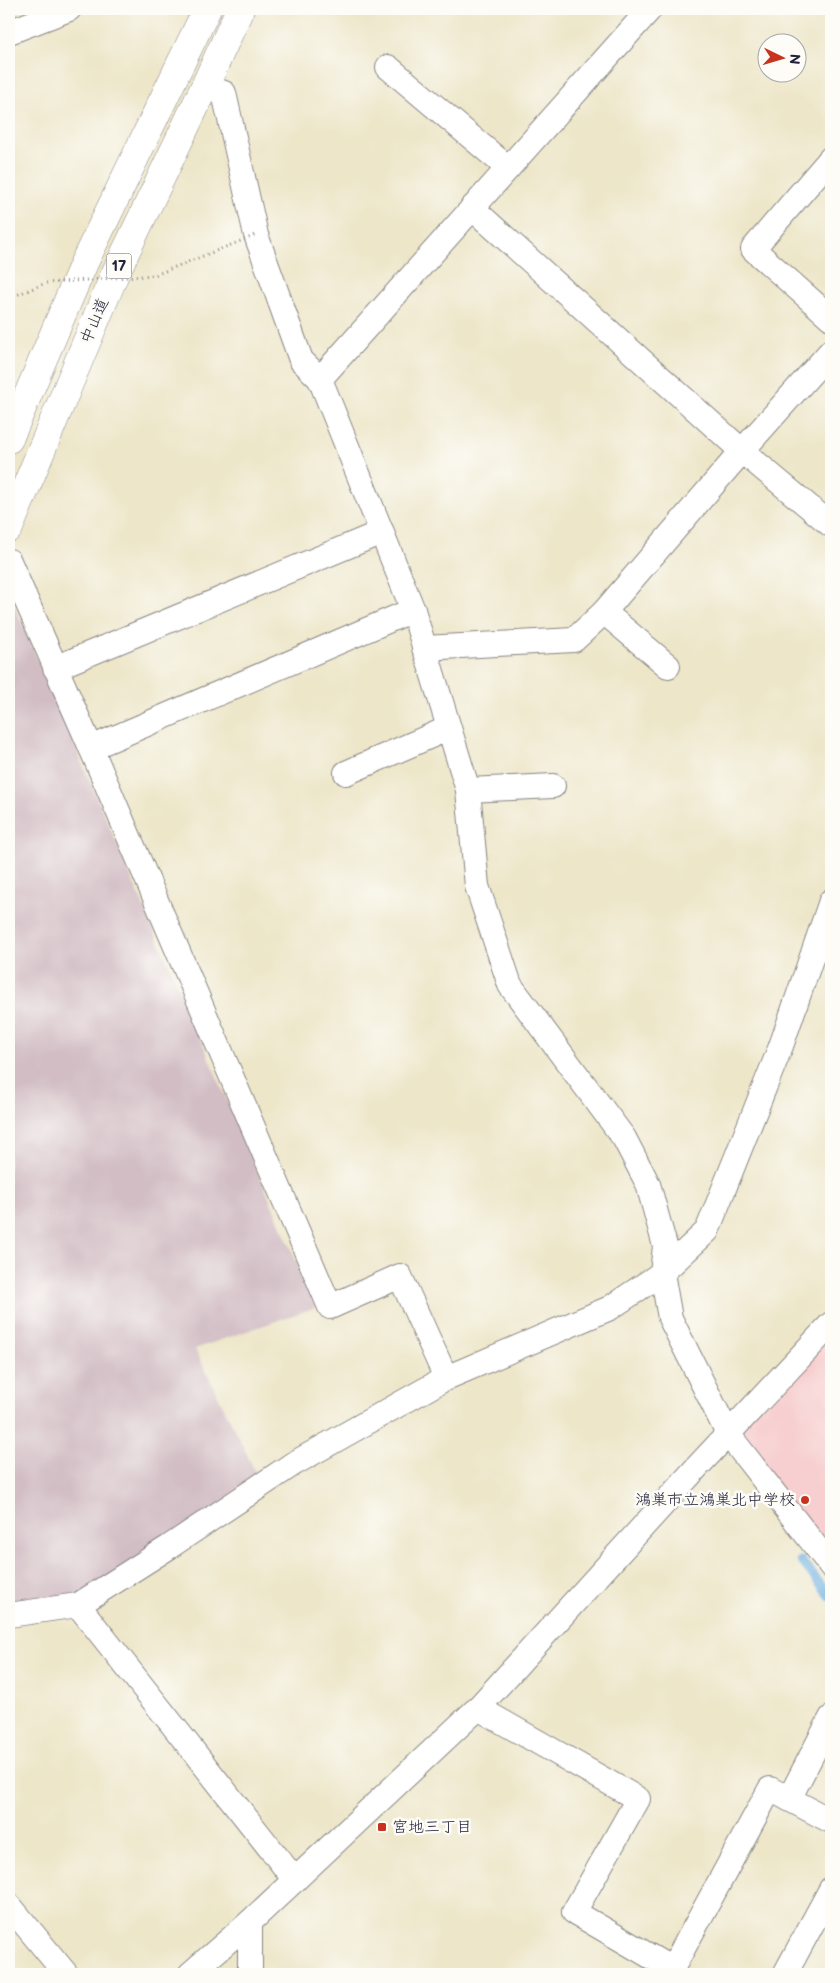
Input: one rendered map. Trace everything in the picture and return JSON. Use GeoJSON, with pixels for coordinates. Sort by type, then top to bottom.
{"type":"FeatureCollection","features":[{"type":"Feature","properties":{"kind":"highway","name":"中山道"},"geometry":{"type":"LineString","coordinates":[[9,438],[84,263],[207,9]]}},
{"type":"Feature","properties":{"kind":"highway","name":"中山道"},"geometry":{"type":"LineString","coordinates":[[9,528],[114,276],[240,9]]}},
{"type":"Feature","properties":{"kind":"street"},"geometry":{"type":"LineString","coordinates":[[9,32],[69,9]]}},
{"type":"Feature","properties":{"kind":"street"},"geometry":{"type":"LineString","coordinates":[[320,378],[650,9]]}},
{"type":"Feature","properties":{"kind":"street"},"geometry":{"type":"LineString","coordinates":[[388,67],[508,168]]}},
{"type":"Feature","properties":{"kind":"street"},"geometry":{"type":"LineString","coordinates":[[205,86],[224,93],[256,235],[301,360],[320,378],[412,610],[468,790],[478,886],[510,984],[624,1138],[648,1184],[665,1246],[662,1273],[670,1318],[728,1434],[831,1566]]}},
{"type":"Feature","properties":{"kind":"street"},"geometry":{"type":"LineString","coordinates":[[831,158],[752,249],[831,318]]}},
{"type":"Feature","properties":{"kind":"street"},"geometry":{"type":"LineString","coordinates":[[472,208],[742,451],[831,525]]}},
{"type":"Feature","properties":{"kind":"street"},"geometry":{"type":"LineString","coordinates":[[424,648],[574,640],[604,612],[742,451],[831,351]]}},
{"type":"Feature","properties":{"kind":"street"},"geometry":{"type":"LineString","coordinates":[[55,668],[382,532]]}},
{"type":"Feature","properties":{"kind":"street"},"geometry":{"type":"LineString","coordinates":[[9,561],[330,1307],[400,1276],[446,1378]]}},
{"type":"Feature","properties":{"kind":"street"},"geometry":{"type":"LineString","coordinates":[[91,748],[412,610]]}},
{"type":"Feature","properties":{"kind":"street"},"geometry":{"type":"LineString","coordinates":[[604,612],[668,666]]}},
{"type":"Feature","properties":{"kind":"street"},"geometry":{"type":"LineString","coordinates":[[346,773],[449,728]]}},
{"type":"Feature","properties":{"kind":"street"},"geometry":{"type":"LineString","coordinates":[[468,790],[553,786]]}},
{"type":"Feature","properties":{"kind":"street"},"geometry":{"type":"LineString","coordinates":[[9,1615],[78,1605],[170,1547],[293,1464],[446,1378],[610,1308],[662,1273],[707,1231],[781,1046],[831,901]]}},
{"type":"Feature","properties":{"kind":"street"},"geometry":{"type":"LineString","coordinates":[[190,1974],[250,1922],[478,1708],[831,1324]]}},
{"type":"Feature","properties":{"kind":"street"},"geometry":{"type":"LineString","coordinates":[[78,1605],[294,1880]]}},
{"type":"Feature","properties":{"kind":"street"},"geometry":{"type":"LineString","coordinates":[[478,1708],[638,1799],[574,1912],[672,1969],[770,1790],[831,1821]]}},
{"type":"Feature","properties":{"kind":"street"},"geometry":{"type":"LineString","coordinates":[[789,1799],[831,1718]]}},
{"type":"Feature","properties":{"kind":"street"},"geometry":{"type":"LineString","coordinates":[[785,1974],[831,1889]]}},
{"type":"Feature","properties":{"kind":"street"},"geometry":{"type":"LineString","coordinates":[[9,1905],[66,1974]]}},
{"type":"Feature","properties":{"kind":"street"},"geometry":{"type":"LineString","coordinates":[[250,1922],[250,1974]]}},
{"type":"Feature","properties":{"kind":"path"},"geometry":{"type":"LineString","coordinates":[[9,298],[46,283],[154,275],[256,235]]}},
{"type":"Feature","properties":{"kind":"shaded area"},"geometry":{"type":"Polygon","coordinates":[[[9,593],[316,1307],[195,1349],[256,1473],[169,1547],[78,1605],[9,1615],[9,593]]]}},
{"type":"Feature","properties":{"kind":"shaded area","name":"鴻巣市立鴻巣北中学校"},"geometry":{"type":"Polygon","coordinates":[[[831,1324],[831,1567],[728,1434],[831,1324]]]}},
{"type":"Feature","properties":{"kind":"waterway"},"geometry":{"type":"LineString","coordinates":[[801,1561],[831,1597]]}},
{"type":"Feature","properties":{"kind":"place","name":"鴻巣市立鴻巣北中学校"},"geometry":{"type":"Point","coordinates":[805,1500]}},
{"type":"Feature","properties":{"kind":"place","name":"宮地三丁目"},"geometry":{"type":"Point","coordinates":[382,1827]}}]}
